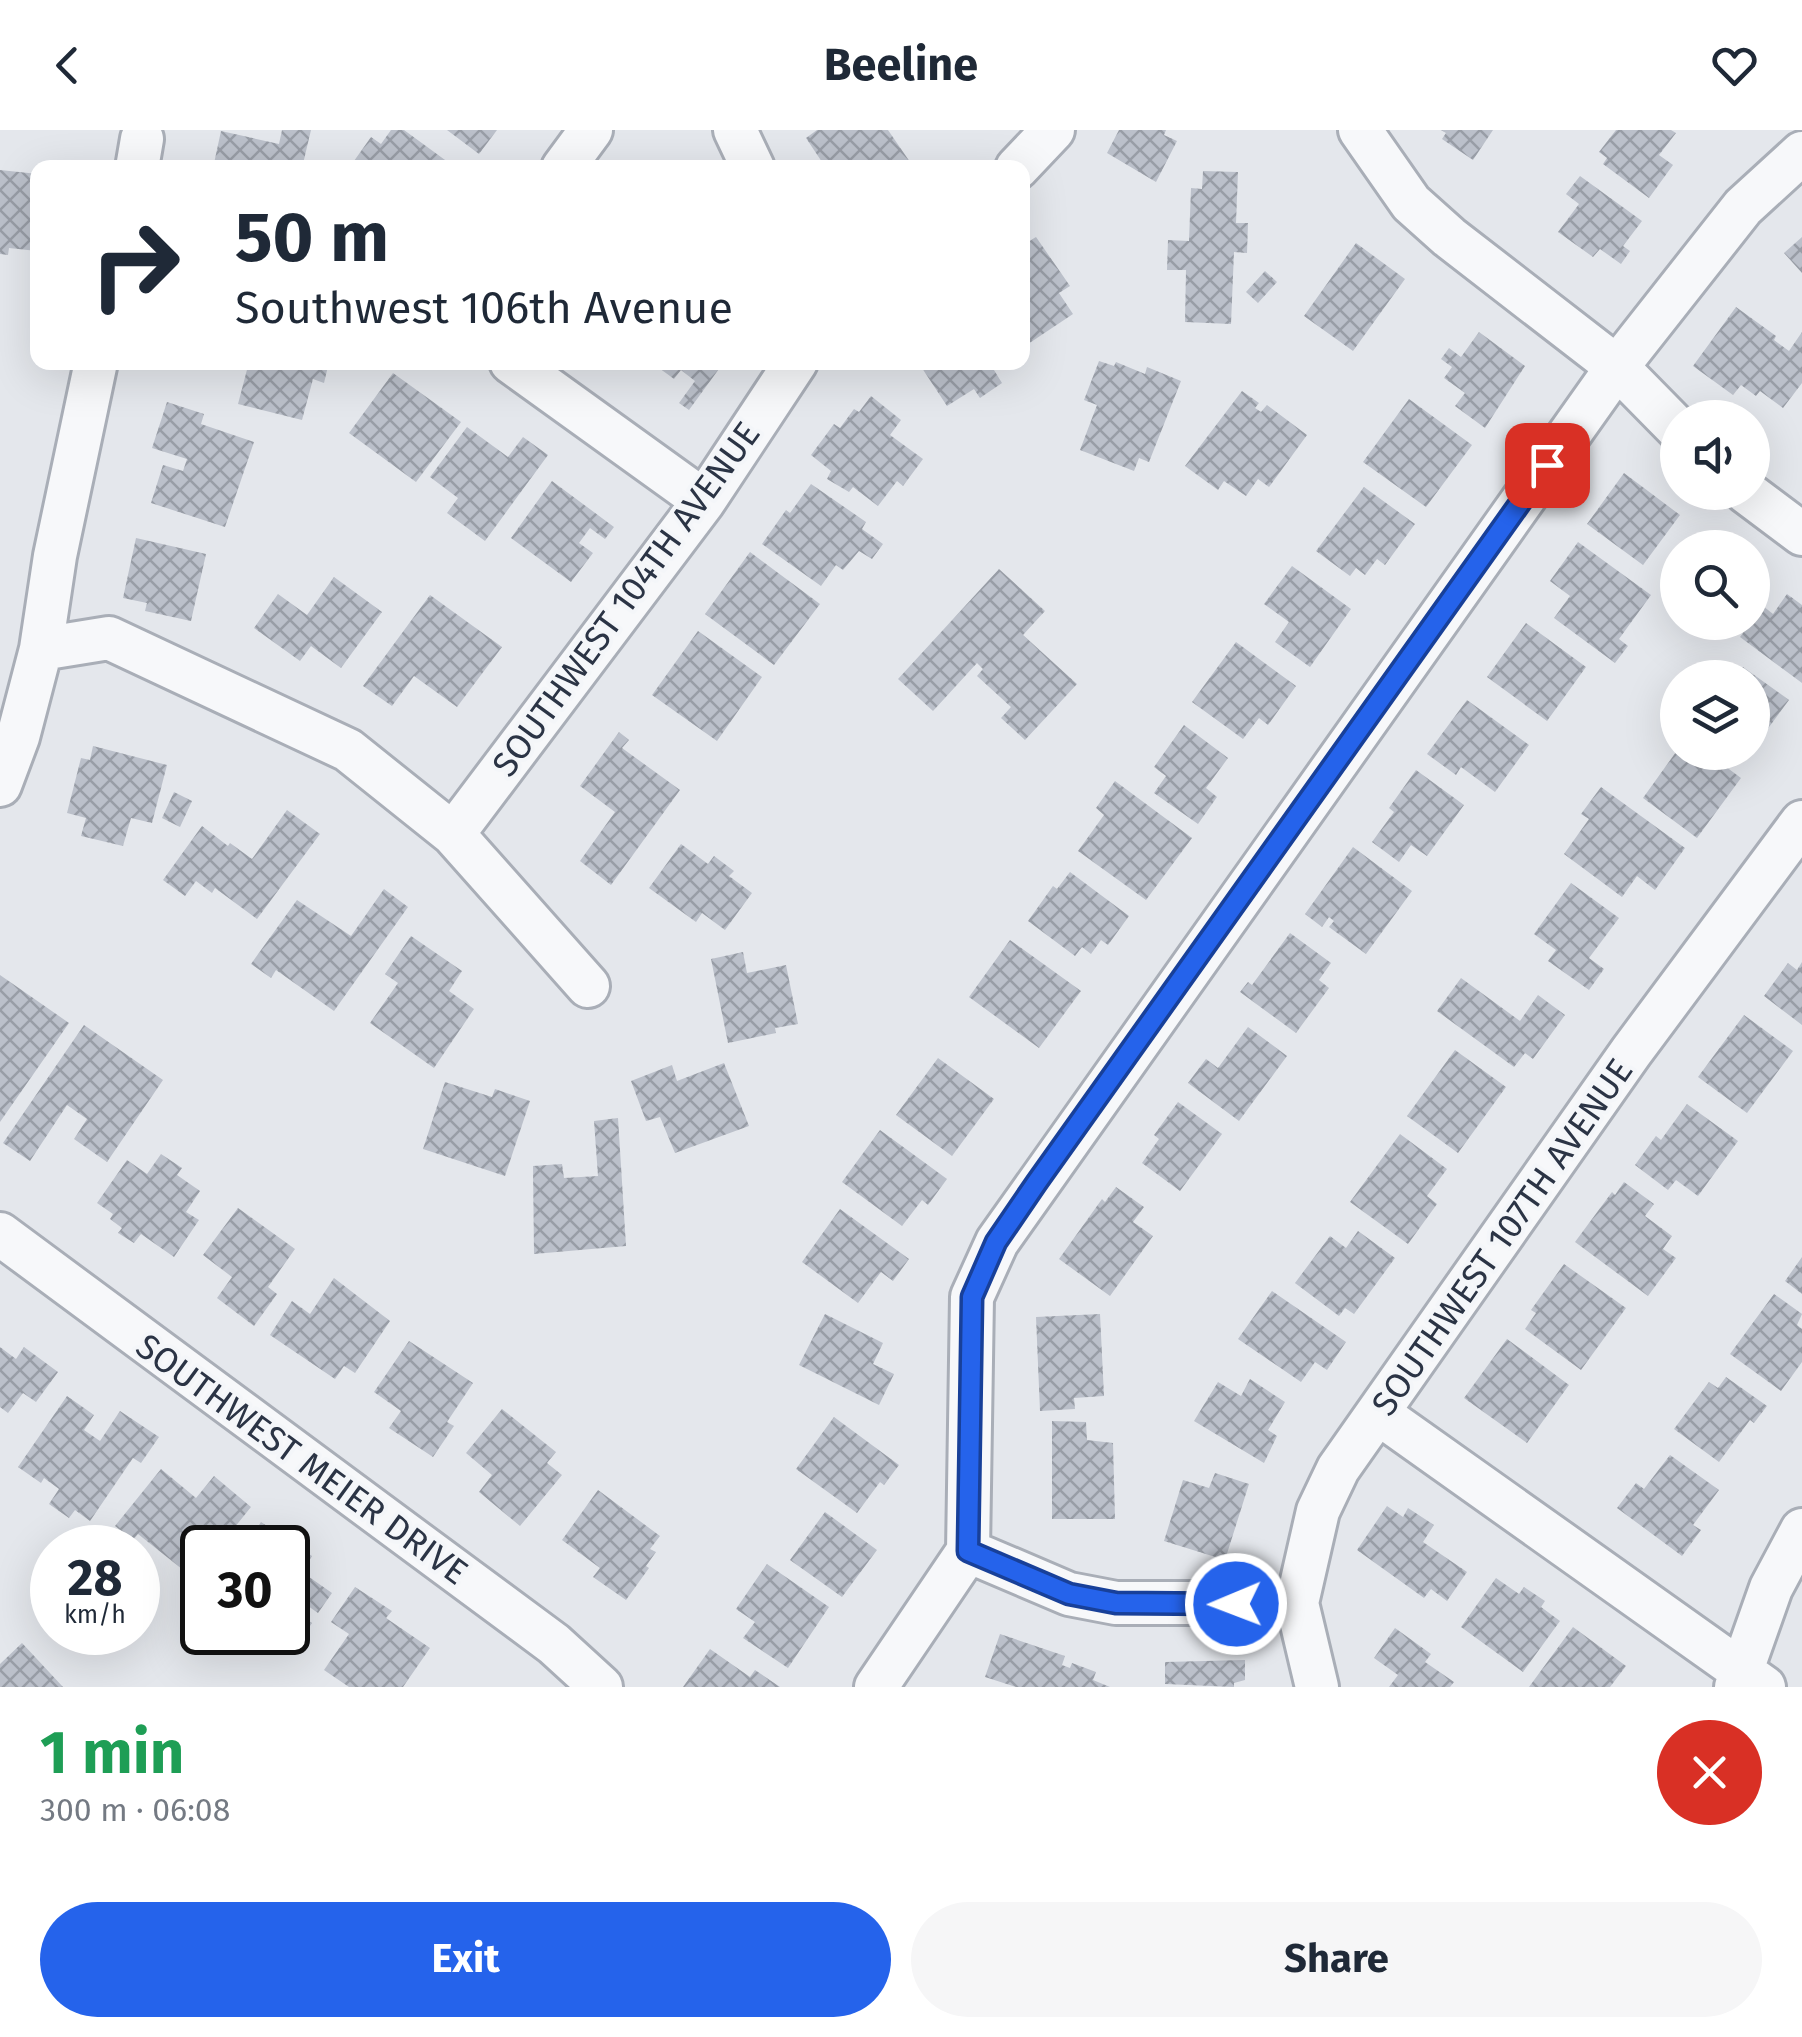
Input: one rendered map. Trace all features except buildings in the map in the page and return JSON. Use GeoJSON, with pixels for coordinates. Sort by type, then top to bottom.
{"type":"FeatureCollection","features":[{"type":"Feature","properties":{"kind":"street"},"geometry":{"type":"LineString","coordinates":[[568,160],[591,130]]}},
{"type":"Feature","properties":{"kind":"street"},"geometry":{"type":"LineString","coordinates":[[734,130],[749,160]]}},
{"type":"Feature","properties":{"kind":"street"},"geometry":{"type":"LineString","coordinates":[[1025,160],[1052,130]]}},
{"type":"Feature","properties":{"kind":"street"},"geometry":{"type":"LineString","coordinates":[[1360,130],[1411,203],[1617,367],[1660,411]]}},
{"type":"Feature","properties":{"kind":"street"},"geometry":{"type":"LineString","coordinates":[[876,1687],[968,1551],[972,1297],[996,1242],[1617,367],[1743,207],[1802,153]]}},
{"type":"Feature","properties":{"kind":"street"},"geometry":{"type":"LineString","coordinates":[[0,784],[18,737],[42,650],[56,556],[94,370]]}},
{"type":"Feature","properties":{"kind":"street"},"geometry":{"type":"LineString","coordinates":[[522,370],[704,500]]}},
{"type":"Feature","properties":{"kind":"street","name":"SOUTHWEST 104TH AVENUE"},"geometry":{"type":"LineString","coordinates":[[453,834],[704,500],[791,370]]}},
{"type":"Feature","properties":{"kind":"street"},"geometry":{"type":"LineString","coordinates":[[1770,510],[1802,534]]}},
{"type":"Feature","properties":{"kind":"street"},"geometry":{"type":"LineString","coordinates":[[42,650],[109,638],[348,750],[453,834],[588,986]]}},
{"type":"Feature","properties":{"kind":"street","name":"SOUTHWEST 107TH AVENUE"},"geometry":{"type":"LineString","coordinates":[[1317,1687],[1297,1602],[1318,1511],[1338,1469],[1632,1052],[1802,822]]}},
{"type":"Feature","properties":{"kind":"street","name":"SOUTHWEST MEIER DRIVE"},"geometry":{"type":"LineString","coordinates":[[0,1234],[554,1644],[600,1687]]}},
{"type":"Feature","properties":{"kind":"street"},"geometry":{"type":"LineString","coordinates":[[1378,1413],[1746,1682],[1770,1588],[1802,1530]]}},
{"type":"Feature","properties":{"kind":"street"},"geometry":{"type":"LineString","coordinates":[[968,1551],[1069,1594],[1116,1603],[1297,1602]]}},
{"type":"Feature","properties":{"kind":"route"},"geometry":{"type":"LineString","coordinates":[[1236,1604],[1116,1603],[1069,1594],[968,1551],[972,1297],[996,1242],[1037,1182],[1547,465]]}}]}
